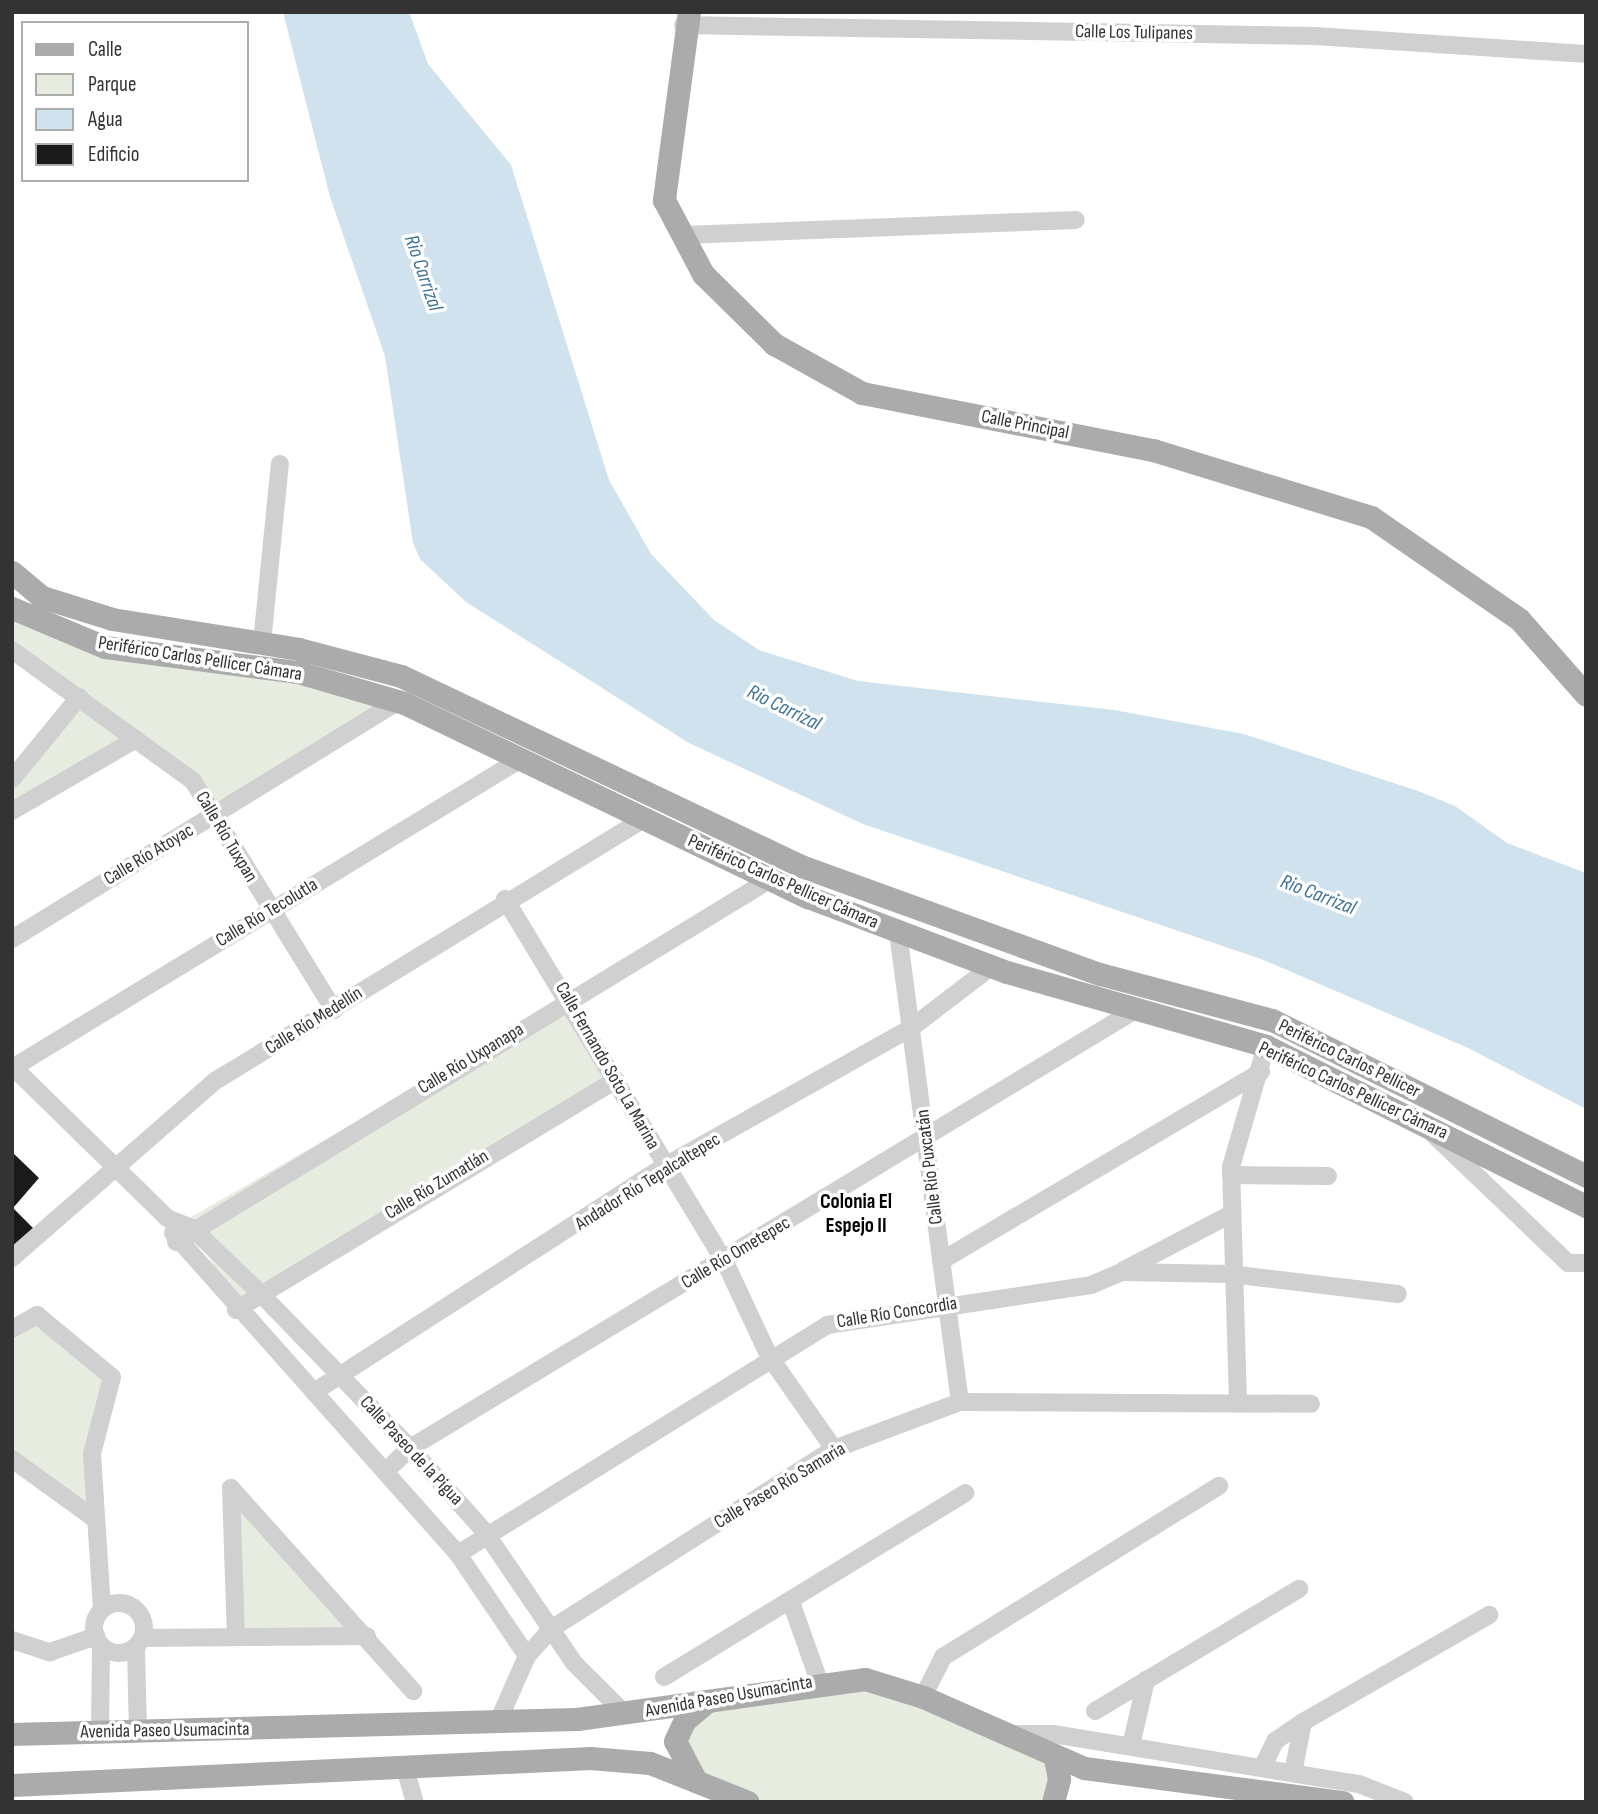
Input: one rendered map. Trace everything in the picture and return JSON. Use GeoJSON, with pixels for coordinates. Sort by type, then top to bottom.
{"type":"FeatureCollection","features":[{"type":"Feature","properties":{"kind":"main road","name":"Calle Principal"},"geometry":{"type":"LineString","coordinates":[[686,19],[664,200],[703,274],[774,344],[863,393],[1153,450],[1371,517],[1519,619],[1586,695]]}},
{"type":"Feature","properties":{"kind":"main road","name":"Periférico Carlos Pellicer Cámara"},"geometry":{"type":"LineString","coordinates":[[13,575],[42,597],[112,619],[262,643],[401,676],[801,866],[1100,974]]}},
{"type":"Feature","properties":{"kind":"main road","name":"Periférico Carlos Pellicer Cámara"},"geometry":{"type":"LineString","coordinates":[[12,608],[105,647],[298,672],[393,705],[404,704],[769,880],[898,932],[1132,1012],[1266,1046],[1586,1206]]}},
{"type":"Feature","properties":{"kind":"main road","name":"Periférico Carlos Pellicer"},"geometry":{"type":"LineString","coordinates":[[1100,974],[1272,1020],[1586,1176]]}},
{"type":"Feature","properties":{"kind":"main road","name":"Avenida Paseo Usumacinta"},"geometry":{"type":"LineString","coordinates":[[12,1734],[497,1724],[704,1704],[819,1681],[877,1681],[923,1697],[1055,1759],[1100,1771],[1343,1802]]}},
{"type":"Feature","properties":{"kind":"main road"},"geometry":{"type":"LineString","coordinates":[[696,1782],[679,1760],[675,1741],[685,1720],[704,1704]]}},
{"type":"Feature","properties":{"kind":"main road"},"geometry":{"type":"LineString","coordinates":[[12,1784],[620,1758],[696,1782],[741,1800]]}},
{"type":"Feature","properties":{"kind":"main road"},"geometry":{"type":"LineString","coordinates":[[1053,1802],[1059,1779],[1055,1759]]}},
{"type":"Feature","properties":{"kind":"street","name":"Calle Los Tulipanes"},"geometry":{"type":"LineString","coordinates":[[686,19],[1315,36],[1584,54]]}},
{"type":"Feature","properties":{"kind":"street"},"geometry":{"type":"LineString","coordinates":[[683,235],[1076,220]]}},
{"type":"Feature","properties":{"kind":"street"},"geometry":{"type":"LineString","coordinates":[[262,643],[280,464]]}},
{"type":"Feature","properties":{"kind":"street","name":"Calle Río Tuxpan"},"geometry":{"type":"LineString","coordinates":[[12,650],[193,781],[334,1010]]}},
{"type":"Feature","properties":{"kind":"street"},"geometry":{"type":"LineString","coordinates":[[12,779],[79,697]]}},
{"type":"Feature","properties":{"kind":"street","name":"Calle Río Atoyac"},"geometry":{"type":"LineString","coordinates":[[12,939],[393,705]]}},
{"type":"Feature","properties":{"kind":"street"},"geometry":{"type":"LineString","coordinates":[[12,811],[136,739]]}},
{"type":"Feature","properties":{"kind":"street","name":"Calle Río Tecolutla"},"geometry":{"type":"LineString","coordinates":[[13,1067],[521,759]]}},
{"type":"Feature","properties":{"kind":"street","name":"Calle Río Medellín"},"geometry":{"type":"LineString","coordinates":[[12,1258],[113,1167],[215,1082],[334,1010],[505,900],[642,820]]}},
{"type":"Feature","properties":{"kind":"street","name":"Calle Río Uxpanapa"},"geometry":{"type":"LineString","coordinates":[[176,1242],[192,1228],[769,880]]}},
{"type":"Feature","properties":{"kind":"street","name":"Calle Fernando Soto La Marina"},"geometry":{"type":"LineString","coordinates":[[505,900],[569,999],[666,1167],[724,1260],[769,1356],[834,1449]]}},
{"type":"Feature","properties":{"kind":"street","name":"Calle Río Puxcatán"},"geometry":{"type":"LineString","coordinates":[[898,932],[928,1139],[960,1402]]}},
{"type":"Feature","properties":{"kind":"street","name":"Andador Río Tepalcaltepec"},"geometry":{"type":"LineString","coordinates":[[314,1392],[336,1372],[588,1221],[666,1167],[911,1028],[992,966]]}},
{"type":"Feature","properties":{"kind":"street","name":"Calle Río Ometepec"},"geometry":{"type":"LineString","coordinates":[[386,1471],[410,1448],[928,1139],[1132,1012]]}},
{"type":"Feature","properties":{"kind":"street"},"geometry":{"type":"LineString","coordinates":[[1238,1402],[1230,1274],[1231,1175],[1266,1046]]}},
{"type":"Feature","properties":{"kind":"street","name":"Calle Paseo de la Pigua"},"geometry":{"type":"LineString","coordinates":[[13,1067],[167,1218],[192,1228],[259,1292],[410,1448],[485,1532],[551,1629],[624,1713]]}},
{"type":"Feature","properties":{"kind":"street"},"geometry":{"type":"LineString","coordinates":[[941,1261],[1261,1072]]}},
{"type":"Feature","properties":{"kind":"street","name":"Calle Río Zumatlán"},"geometry":{"type":"LineString","coordinates":[[236,1310],[259,1292],[616,1080]]}},
{"type":"Feature","properties":{"kind":"street"},"geometry":{"type":"LineString","coordinates":[[1421,1122],[1568,1263],[1586,1263]]}},
{"type":"Feature","properties":{"kind":"street"},"geometry":{"type":"LineString","coordinates":[[1231,1175],[1328,1176]]}},
{"type":"Feature","properties":{"kind":"street"},"geometry":{"type":"LineString","coordinates":[[1121,1272],[1231,1214]]}},
{"type":"Feature","properties":{"kind":"street","name":"Calle Paseo de la Pigua"},"geometry":{"type":"LineString","coordinates":[[167,1218],[176,1242],[386,1471],[458,1554],[527,1656]]}},
{"type":"Feature","properties":{"kind":"street","name":"Calle Río Concordia"},"geometry":{"type":"LineString","coordinates":[[458,1554],[485,1532],[769,1356],[827,1325],[1091,1285],[1121,1272],[1230,1274],[1398,1294]]}},
{"type":"Feature","properties":{"kind":"street"},"geometry":{"type":"LineString","coordinates":[[12,1329],[37,1315],[112,1377],[92,1454],[102,1610],[98,1641],[100,1731]]}},
{"type":"Feature","properties":{"kind":"street","name":"Calle Paseo Río Samaria"},"geometry":{"type":"LineString","coordinates":[[497,1724],[527,1656],[551,1629],[834,1449],[960,1402],[1311,1404]]}},
{"type":"Feature","properties":{"kind":"street"},"geometry":{"type":"LineString","coordinates":[[12,1460],[95,1519]]}},
{"type":"Feature","properties":{"kind":"street"},"geometry":{"type":"LineString","coordinates":[[923,1697],[943,1657],[1219,1486]]}},
{"type":"Feature","properties":{"kind":"street"},"geometry":{"type":"LineString","coordinates":[[236,1637],[231,1488],[367,1636],[413,1691]]}},
{"type":"Feature","properties":{"kind":"street"},"geometry":{"type":"LineString","coordinates":[[664,1676],[791,1602],[965,1493]]}},
{"type":"Feature","properties":{"kind":"street"},"geometry":{"type":"LineString","coordinates":[[1095,1712],[1299,1589]]}},
{"type":"Feature","properties":{"kind":"street"},"geometry":{"type":"LineString","coordinates":[[791,1602],[819,1681]]}},
{"type":"Feature","properties":{"kind":"street"},"geometry":{"type":"LineString","coordinates":[[102,1610],[130,1605],[143,1619],[139,1642],[138,1732]]}},
{"type":"Feature","properties":{"kind":"street"},"geometry":{"type":"LineString","coordinates":[[1262,1768],[1275,1741],[1303,1722],[1489,1615]]}},
{"type":"Feature","properties":{"kind":"street"},"geometry":{"type":"LineString","coordinates":[[12,1640],[50,1652],[98,1641],[118,1653],[139,1642],[236,1637],[367,1636]]}},
{"type":"Feature","properties":{"kind":"street"},"geometry":{"type":"LineString","coordinates":[[1131,1746],[1146,1680]]}},
{"type":"Feature","properties":{"kind":"street"},"geometry":{"type":"LineString","coordinates":[[1293,1773],[1303,1722]]}},
{"type":"Feature","properties":{"kind":"street"},"geometry":{"type":"LineString","coordinates":[[1002,1734],[1053,1734],[1359,1784],[1405,1802]]}},
{"type":"Feature","properties":{"kind":"street"},"geometry":{"type":"LineString","coordinates":[[405,1768],[415,1802]]}},
{"type":"Feature","properties":{"kind":"green space"},"geometry":{"type":"Polygon","coordinates":[[[12,608],[105,647],[298,672],[393,705],[214,815],[193,781],[136,739],[12,811],[12,774],[79,697],[12,650],[12,608]]]}},
{"type":"Feature","properties":{"kind":"green space"},"geometry":{"type":"Polygon","coordinates":[[[569,999],[616,1080],[234,1301],[187,1220],[569,999]]]}},
{"type":"Feature","properties":{"kind":"green space"},"geometry":{"type":"Polygon","coordinates":[[[37,1315],[112,1377],[97,1422],[95,1519],[12,1459],[12,1329],[37,1315]]]}},
{"type":"Feature","properties":{"kind":"green space"},"geometry":{"type":"Polygon","coordinates":[[[231,1488],[367,1636],[236,1637],[231,1488]]]}},
{"type":"Feature","properties":{"kind":"green space"},"geometry":{"type":"Polygon","coordinates":[[[848,1679],[1055,1759],[1052,1802],[736,1802],[696,1782],[676,1737],[689,1716],[848,1679]]]}},
{"type":"Feature","properties":{"kind":"water","name":"Rio Carrizal"},"geometry":{"type":"Polygon","coordinates":[[[283,12],[409,12],[428,64],[511,165],[609,480],[651,554],[714,620],[759,650],[858,681],[1114,710],[1244,734],[1418,791],[1455,806],[1507,843],[1586,873],[1586,1109],[1466,1047],[1261,959],[863,824],[689,743],[466,602],[420,559],[413,543],[385,356],[330,197],[283,12]]]}},
{"type":"Feature","properties":{"kind":"building"},"geometry":{"type":"Polygon","coordinates":[[[12,1152],[39,1178],[13,1208],[34,1229],[12,1249],[12,1152]]]}},
{"type":"Feature","properties":{"kind":"district","name":"Colonia El Espejo II"},"geometry":{"type":"Point","coordinates":[856,1214]}}]}
